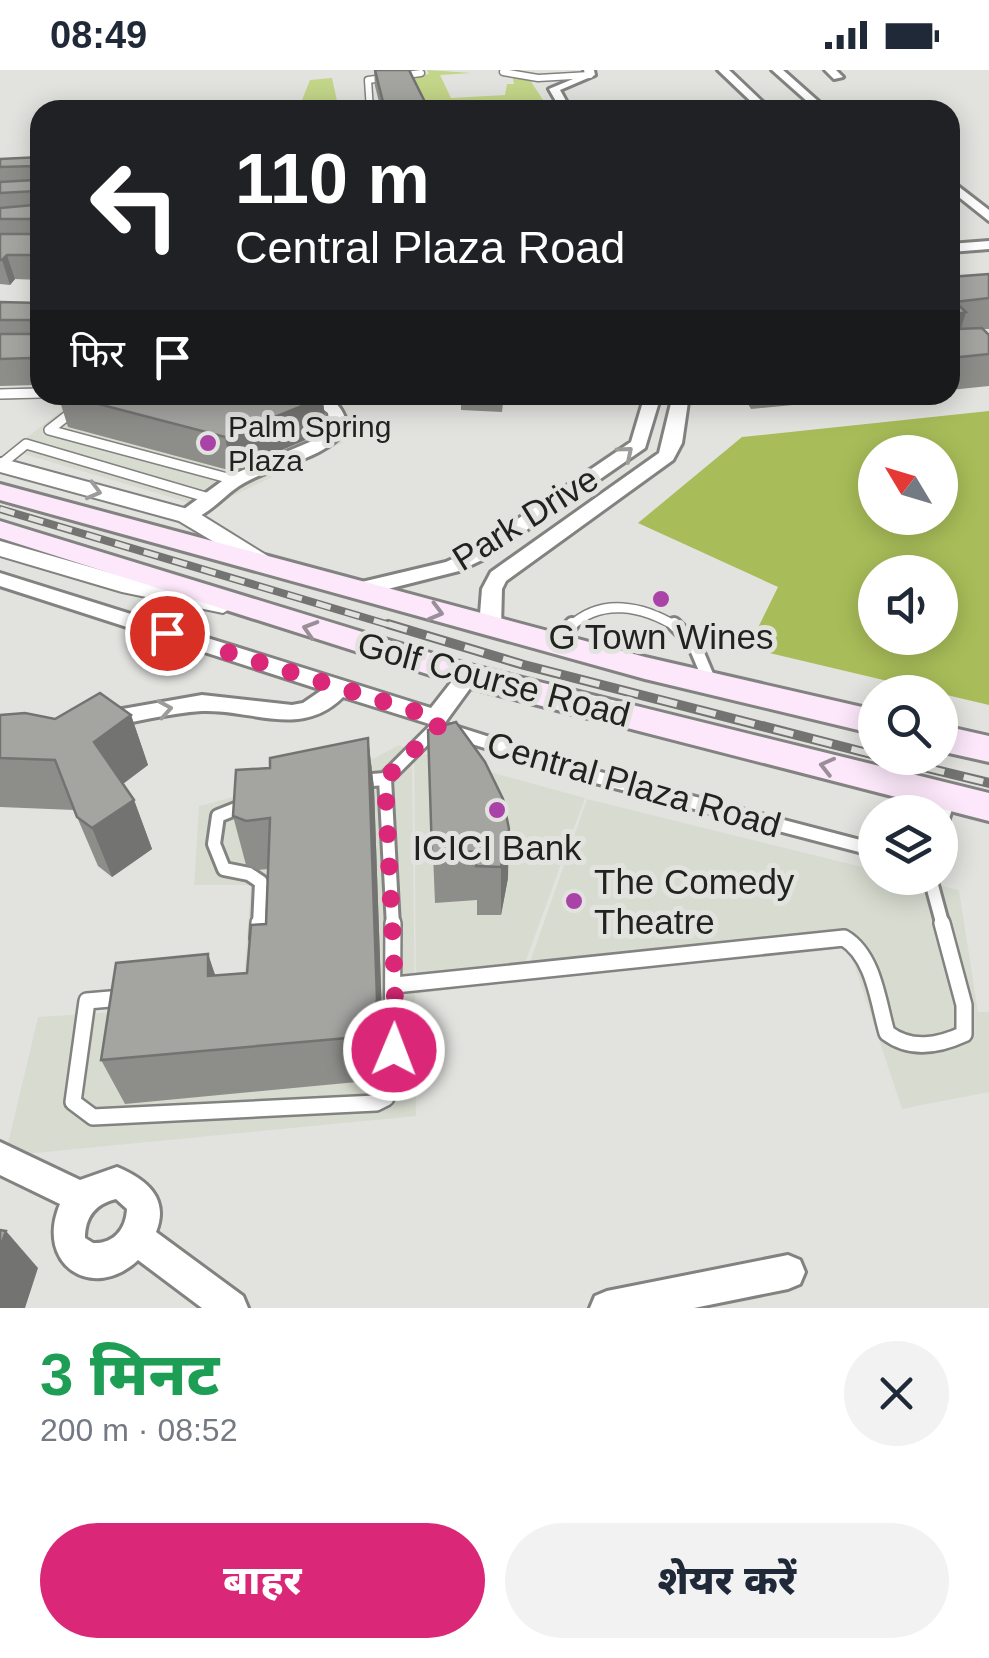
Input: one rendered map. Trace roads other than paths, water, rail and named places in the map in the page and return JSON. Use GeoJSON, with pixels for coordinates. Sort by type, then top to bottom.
{"type":"FeatureCollection","features":[{"type":"Feature","properties":{"kind":"main road"},"geometry":{"type":"LineString","coordinates":[[0,492],[275,568]]}},
{"type":"Feature","properties":{"kind":"main road"},"geometry":{"type":"LineString","coordinates":[[0,529],[248,610]]}},
{"type":"Feature","properties":{"kind":"main road","name":"Golf Course Road"},"geometry":{"type":"LineString","coordinates":[[275,568],[554,644],[858,718]]}},
{"type":"Feature","properties":{"kind":"main road","name":"Golf Course Road"},"geometry":{"type":"LineString","coordinates":[[248,610],[882,795]]}},
{"type":"Feature","properties":{"kind":"main road"},"geometry":{"type":"LineString","coordinates":[[958,742],[989,749]]}},
{"type":"Feature","properties":{"kind":"main road","name":"Golf Course Road"},"geometry":{"type":"LineString","coordinates":[[958,811],[989,807]]}},
{"type":"Feature","properties":{"kind":"street"},"geometry":{"type":"LineString","coordinates":[[723,70],[755,100]]}},
{"type":"Feature","properties":{"kind":"street"},"geometry":{"type":"LineString","coordinates":[[776,70],[810,100]]}},
{"type":"Feature","properties":{"kind":"street"},"geometry":{"type":"LineString","coordinates":[[560,100],[554,89],[594,74]]}},
{"type":"Feature","properties":{"kind":"street"},"geometry":{"type":"LineString","coordinates":[[574,100],[570,94],[594,74]]}},
{"type":"Feature","properties":{"kind":"street"},"geometry":{"type":"LineString","coordinates":[[960,200],[989,216]]}},
{"type":"Feature","properties":{"kind":"street"},"geometry":{"type":"LineString","coordinates":[[960,247],[989,245]]}},
{"type":"Feature","properties":{"kind":"street"},"geometry":{"type":"LineString","coordinates":[[187,516],[234,480],[330,440],[339,428],[326,405]]}},
{"type":"Feature","properties":{"kind":"street","name":"Park Drive"},"geometry":{"type":"LineString","coordinates":[[356,590],[452,567],[478,554],[638,444],[650,405]]}},
{"type":"Feature","properties":{"kind":"street","name":"Park Drive"},"geometry":{"type":"LineString","coordinates":[[490,627],[492,589],[506,570],[667,456],[673,444],[679,405]]}},
{"type":"Feature","properties":{"kind":"street","name":"Golf Course Road"},"geometry":{"type":"LineString","coordinates":[[0,465],[187,516],[275,568]]}},
{"type":"Feature","properties":{"kind":"street","name":"Golf Course Road"},"geometry":{"type":"LineString","coordinates":[[0,548],[122,584],[248,610]]}},
{"type":"Feature","properties":{"kind":"street"},"geometry":{"type":"LineString","coordinates":[[478,554],[506,570]]}},
{"type":"Feature","properties":{"kind":"street","name":"Central Plaza Road"},"geometry":{"type":"LineString","coordinates":[[0,579],[437,722]]}},
{"type":"Feature","properties":{"kind":"street"},"geometry":{"type":"LineString","coordinates":[[437,722],[468,676]]}},
{"type":"Feature","properties":{"kind":"street"},"geometry":{"type":"LineString","coordinates":[[74,724],[203,702],[281,714],[304,713],[326,704],[333,685]]}},
{"type":"Feature","properties":{"kind":"street"},"geometry":{"type":"LineString","coordinates":[[0,1158],[82,1198]]}},
{"type":"Feature","properties":{"kind":"street"},"geometry":{"type":"LineString","coordinates":[[104,1184],[128,1186],[137,1192],[144,1214],[136,1238],[127,1250],[100,1262],[78,1256],[70,1247],[68,1222],[82,1198],[104,1184]]}},
{"type":"Feature","properties":{"kind":"street"},"geometry":{"type":"LineString","coordinates":[[136,1238],[231,1308]]}},
{"type":"Feature","properties":{"kind":"street"},"geometry":{"type":"LineString","coordinates":[[607,1308],[788,1272]]}},
{"type":"Feature","properties":{"kind":"lane"},"geometry":{"type":"LineString","coordinates":[[503,72],[538,78],[594,74]]}},
{"type":"Feature","properties":{"kind":"lane"},"geometry":{"type":"LineString","coordinates":[[369,100],[368,80],[421,73]]}},
{"type":"Feature","properties":{"kind":"lane"},"geometry":{"type":"LineString","coordinates":[[0,394],[30,394]]}},
{"type":"Feature","properties":{"kind":"lane"},"geometry":{"type":"LineString","coordinates":[[0,465],[84,405]]}},
{"type":"Feature","properties":{"kind":"lane"},"geometry":{"type":"LineString","coordinates":[[49,430],[234,480]]}},
{"type":"Feature","properties":{"kind":"lane"},"geometry":{"type":"LineString","coordinates":[[26,444],[209,498]]}},
{"type":"Feature","properties":{"kind":"lane"},"geometry":{"type":"LineString","coordinates":[[554,644],[592,610],[612,606],[629,609],[662,620],[686,635],[703,658],[711,684]]}},
{"type":"Feature","properties":{"kind":"lane"},"geometry":{"type":"LineString","coordinates":[[146,996],[87,1001],[72,1092],[73,1102],[93,1118],[376,1102],[386,1098],[393,1082],[395,985],[385,779],[437,722]]}},
{"type":"Feature","properties":{"kind":"lane","name":"Central Plaza Road"},"geometry":{"type":"LineString","coordinates":[[437,722],[596,778],[858,846]]}},
{"type":"Feature","properties":{"kind":"lane"},"geometry":{"type":"LineString","coordinates":[[342,784],[376,777],[385,779]]}},
{"type":"Feature","properties":{"kind":"lane"},"geometry":{"type":"LineString","coordinates":[[256,802],[225,810],[214,822],[218,864],[261,882],[256,959]]}},
{"type":"Feature","properties":{"kind":"lane"},"geometry":{"type":"LineString","coordinates":[[395,985],[834,936],[853,941],[862,952],[887,1033],[894,1040],[916,1046],[949,1042],[964,1034],[964,1005],[935,895]]}},
{"type":"Feature","properties":{"kind":"railway"},"geometry":{"type":"LineString","coordinates":[[0,509],[396,627]]}},
{"type":"Feature","properties":{"kind":"railway"},"geometry":{"type":"LineString","coordinates":[[388,624],[524,665],[858,751]]}},
{"type":"Feature","properties":{"kind":"railway"},"geometry":{"type":"LineString","coordinates":[[956,775],[989,783]]}},
{"type":"Feature","properties":{"kind":"place","name":"Palm Spring Plaza"},"geometry":{"type":"Point","coordinates":[208,443]}},
{"type":"Feature","properties":{"kind":"place","name":"G Town Wines"},"geometry":{"type":"Point","coordinates":[661,599]}},
{"type":"Feature","properties":{"kind":"place","name":"ICICI Bank"},"geometry":{"type":"Point","coordinates":[497,810]}},
{"type":"Feature","properties":{"kind":"place","name":"The Comedy Theatre"},"geometry":{"type":"Point","coordinates":[574,901]}}]}
